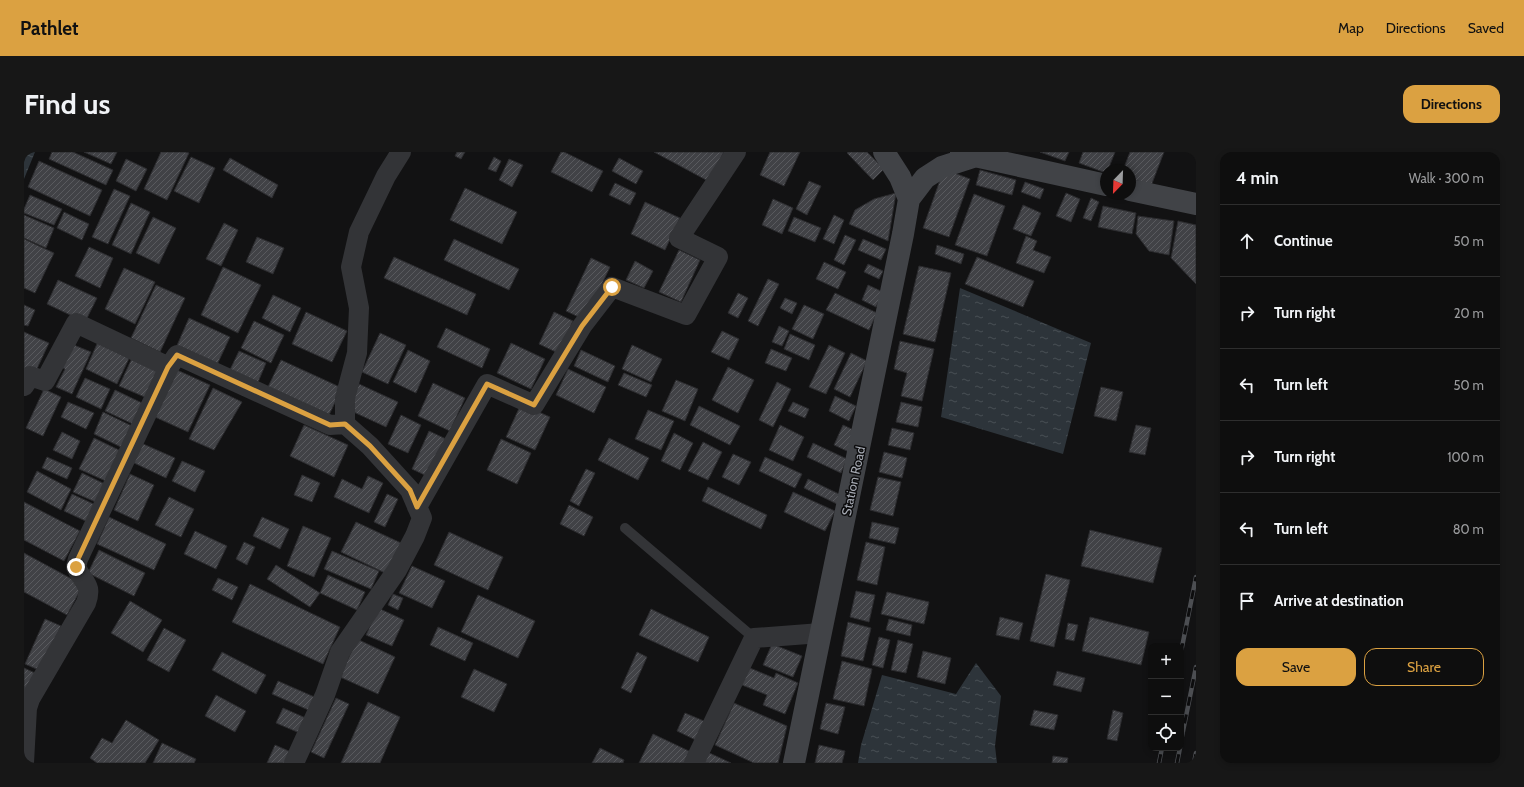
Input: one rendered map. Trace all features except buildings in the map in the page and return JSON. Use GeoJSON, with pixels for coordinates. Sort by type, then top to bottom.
{"type":"FeatureCollection","features":[{"type":"Feature","properties":{"kind":"street"},"geometry":{"type":"LineString","coordinates":[[345,424],[345,398],[357,353],[359,308],[351,267],[359,232],[386,176],[401,152]]}},
{"type":"Feature","properties":{"kind":"street"},"geometry":{"type":"LineString","coordinates":[[417,507],[487,384],[534,405],[582,326],[612,287],[686,315],[718,257],[679,238],[736,152]]}},
{"type":"Feature","properties":{"kind":"street"},"geometry":{"type":"LineString","coordinates":[[884,152],[900,177],[909,199]]}},
{"type":"Feature","properties":{"kind":"street"},"geometry":{"type":"LineString","coordinates":[[954,152],[1100,184]]}},
{"type":"Feature","properties":{"kind":"street","name":"Station Road"},"geometry":{"type":"LineString","coordinates":[[794,763],[822,633],[909,199],[925,178],[942,166],[976,156]]}},
{"type":"Feature","properties":{"kind":"street"},"geometry":{"type":"LineString","coordinates":[[1136,191],[1196,204]]}},
{"type":"Feature","properties":{"kind":"street"},"geometry":{"type":"LineString","coordinates":[[24,386],[30,376],[45,381],[76,323],[168,367]]}},
{"type":"Feature","properties":{"kind":"street"},"geometry":{"type":"LineString","coordinates":[[24,763],[27,708],[30,699],[86,603],[89,594],[86,581],[76,567],[78,559],[168,367],[177,355],[330,425],[345,424],[370,446],[410,490],[422,518],[415,536],[397,570],[340,652],[325,695],[294,763]]}},
{"type":"Feature","properties":{"kind":"street"},"geometry":{"type":"LineString","coordinates":[[694,763],[754,638],[822,633]]}},
{"type":"Feature","properties":{"kind":"lane"},"geometry":{"type":"LineString","coordinates":[[625,528],[754,638]]}},
{"type":"Feature","properties":{"kind":"water"},"geometry":{"type":"Polygon","coordinates":[[[24,152],[35,152],[24,179],[24,152]]]}},
{"type":"Feature","properties":{"kind":"water"},"geometry":{"type":"Polygon","coordinates":[[[960,288],[1091,343],[1063,454],[941,417],[960,288]]]}},
{"type":"Feature","properties":{"kind":"water"},"geometry":{"type":"Polygon","coordinates":[[[976,663],[1001,696],[995,746],[997,763],[858,763],[861,745],[882,675],[956,694],[976,663]]]}},
{"type":"Feature","properties":{"kind":"railway"},"geometry":{"type":"LineString","coordinates":[[1183,643],[1196,577]]}},
{"type":"Feature","properties":{"kind":"railway"},"geometry":{"type":"LineString","coordinates":[[1184,726],[1196,667]]}},
{"type":"Feature","properties":{"kind":"railway"},"geometry":{"type":"LineString","coordinates":[[1159,763],[1161,751]]}},
{"type":"Feature","properties":{"kind":"railway"},"geometry":{"type":"LineString","coordinates":[[1177,763],[1179,751]]}},
{"type":"Feature","properties":{"kind":"railway"},"geometry":{"type":"LineString","coordinates":[[1194,763],[1196,753]]}},
{"type":"Feature","properties":{"kind":"route"},"geometry":{"type":"LineString","coordinates":[[76,567],[78,559],[168,367],[177,355],[330,425],[345,424],[370,446],[410,490],[417,507],[487,384],[534,405],[582,326],[612,287]]}}]}
